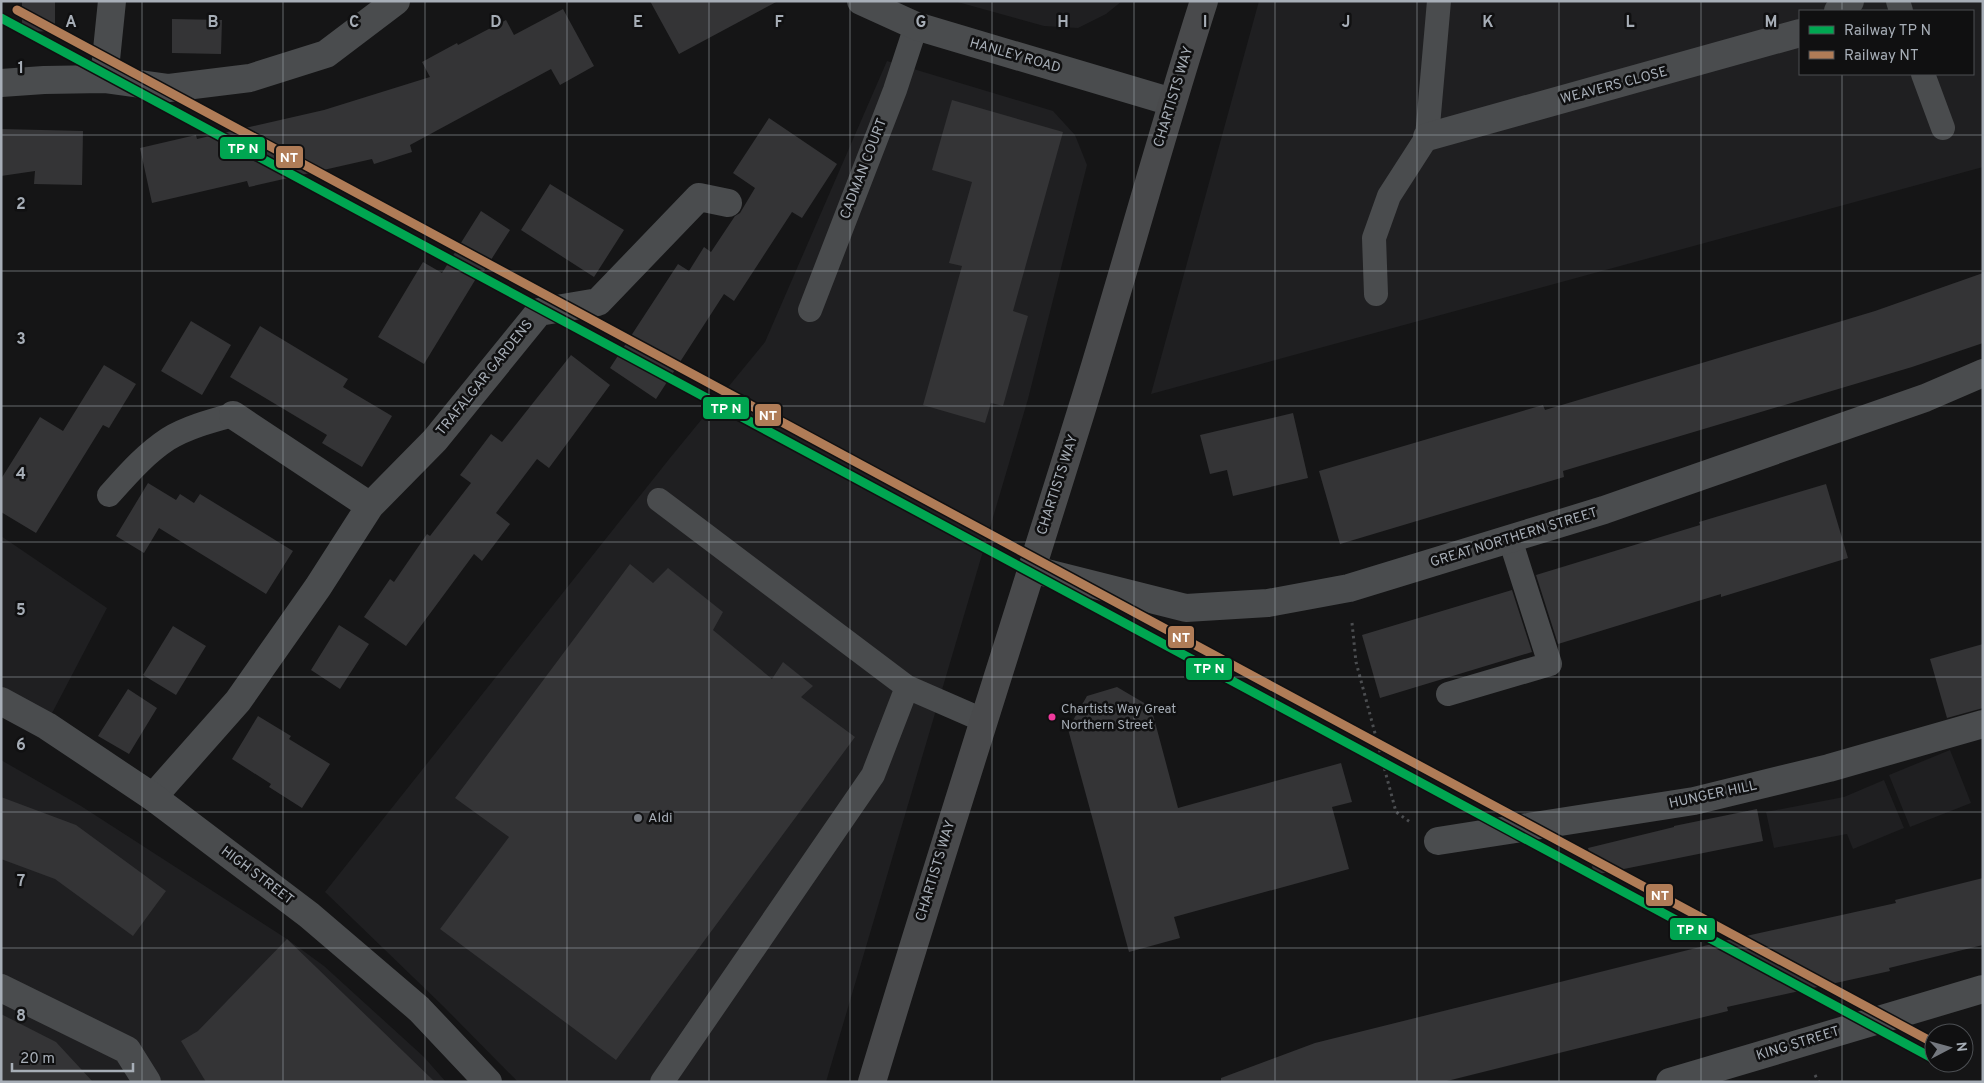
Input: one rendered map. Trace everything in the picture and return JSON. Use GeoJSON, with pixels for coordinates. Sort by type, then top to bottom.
{"type":"FeatureCollection","features":[{"type":"Feature","properties":{"kind":"main road","name":"CHARTISTS WAY"},"geometry":{"type":"LineString","coordinates":[[872,1082],[963,784],[1084,404],[1172,102],[1204,1]]}},
{"type":"Feature","properties":{"kind":"street"},"geometry":{"type":"LineString","coordinates":[[104,79],[112,1]]}},
{"type":"Feature","properties":{"kind":"street"},"geometry":{"type":"LineString","coordinates":[[1,83],[104,79],[169,88],[250,78],[326,54],[396,1]]}},
{"type":"Feature","properties":{"kind":"street","name":"HANLEY ROAD"},"geometry":{"type":"LineString","coordinates":[[861,1],[916,26],[1172,102]]}},
{"type":"Feature","properties":{"kind":"street"},"geometry":{"type":"LineString","coordinates":[[1839,10],[1850,1]]}},
{"type":"Feature","properties":{"kind":"street","name":"WEAVERS CLOSE"},"geometry":{"type":"LineString","coordinates":[[1427,137],[1799,33]]}},
{"type":"Feature","properties":{"kind":"street","name":"TRAFALGAR GARDENS"},"geometry":{"type":"LineString","coordinates":[[153,797],[238,701],[318,587],[370,506],[434,440],[538,312],[598,302],[698,197],[728,204]]}},
{"type":"Feature","properties":{"kind":"street","name":"GREAT NORTHERN STREET"},"geometry":{"type":"LineString","coordinates":[[1031,570],[1186,608],[1268,603],[1348,588],[1604,510],[1916,402],[1983,373]]}},
{"type":"Feature","properties":{"kind":"street"},"geometry":{"type":"LineString","coordinates":[[233,415],[370,506]]}},
{"type":"Feature","properties":{"kind":"street","name":"HIGH STREET"},"geometry":{"type":"LineString","coordinates":[[1,701],[47,726],[153,797],[316,921],[419,1009],[488,1082]]}},
{"type":"Feature","properties":{"kind":"street","name":"HUNGER HILL"},"geometry":{"type":"LineString","coordinates":[[1438,841],[1694,801],[1829,768],[1983,724]]}},
{"type":"Feature","properties":{"kind":"street"},"geometry":{"type":"LineString","coordinates":[[1,988],[127,1050],[148,1082]]}},
{"type":"Feature","properties":{"kind":"street","name":"KING STREET"},"geometry":{"type":"LineString","coordinates":[[1680,1081],[1983,989]]}},
{"type":"Feature","properties":{"kind":"lane"},"geometry":{"type":"LineString","coordinates":[[1376,294],[1374,238],[1389,196],[1427,137],[1439,1]]}},
{"type":"Feature","properties":{"kind":"lane","name":"CADMAN COURT"},"geometry":{"type":"LineString","coordinates":[[810,310],[894,90],[916,26]]}},
{"type":"Feature","properties":{"kind":"lane"},"geometry":{"type":"LineString","coordinates":[[1924,75],[1943,128]]}},
{"type":"Feature","properties":{"kind":"lane"},"geometry":{"type":"LineString","coordinates":[[110,495],[132,470],[169,439],[199,425],[233,415]]}},
{"type":"Feature","properties":{"kind":"lane"},"geometry":{"type":"LineString","coordinates":[[659,500],[907,687],[984,721]]}},
{"type":"Feature","properties":{"kind":"lane"},"geometry":{"type":"LineString","coordinates":[[1448,694],[1550,664],[1510,539]]}},
{"type":"Feature","properties":{"kind":"lane"},"geometry":{"type":"LineString","coordinates":[[662,1082],[873,775],[907,687]]}},
{"type":"Feature","properties":{"kind":"path"},"geometry":{"type":"LineString","coordinates":[[1348,588],[1356,662],[1396,812],[1438,841]]}},
{"type":"Feature","properties":{"kind":"shaded area"},"geometry":{"type":"Polygon","coordinates":[[[954,1],[1122,1],[1106,14],[1078,28],[1044,26],[954,1]]]}},
{"type":"Feature","properties":{"kind":"shaded area"},"geometry":{"type":"Polygon","coordinates":[[[1259,1],[1983,1],[1983,167],[1151,394],[1259,1]]]}},
{"type":"Feature","properties":{"kind":"shaded area"},"geometry":{"type":"Polygon","coordinates":[[[887,61],[1053,111],[1075,135],[1087,165],[1028,399],[826,1082],[518,1082],[443,1006],[325,892],[670,458],[765,342],[887,61]]]}},
{"type":"Feature","properties":{"kind":"shaded area"},"geometry":{"type":"Polygon","coordinates":[[[1,536],[107,608],[50,717],[1,689],[1,536]]]}},
{"type":"Feature","properties":{"kind":"shaded area"},"geometry":{"type":"Polygon","coordinates":[[[1950,750],[1971,803],[1910,827],[1889,775],[1950,750]]]}},
{"type":"Feature","properties":{"kind":"shaded area"},"geometry":{"type":"Polygon","coordinates":[[[1,760],[81,806],[287,939],[324,966],[424,1057],[446,1082],[1,1082],[1,760]]]}},
{"type":"Feature","properties":{"kind":"shaded area"},"geometry":{"type":"Polygon","coordinates":[[[1884,780],[1904,828],[1853,849],[1847,834],[1774,848],[1766,812],[1844,797],[1884,780]]]}},
{"type":"Feature","properties":{"kind":"building"},"geometry":{"type":"Polygon","coordinates":[[[22,1],[55,1],[55,31],[22,32],[22,1]]]}},
{"type":"Feature","properties":{"kind":"building"},"geometry":{"type":"Polygon","coordinates":[[[650,1],[778,1],[679,54],[650,1]]]}},
{"type":"Feature","properties":{"kind":"building"},"geometry":{"type":"Polygon","coordinates":[[[563,9],[594,66],[560,85],[551,69],[410,145],[412,152],[374,164],[372,159],[249,187],[247,181],[152,203],[140,148],[196,135],[197,139],[324,110],[430,77],[422,62],[457,43],[458,45],[506,20],[514,35],[563,9]]]}},
{"type":"Feature","properties":{"kind":"building"},"geometry":{"type":"Polygon","coordinates":[[[172,19],[222,20],[221,54],[172,53],[172,19]]]}},
{"type":"Feature","properties":{"kind":"building"},"geometry":{"type":"Polygon","coordinates":[[[952,100],[1063,132],[1013,311],[1028,316],[1003,406],[991,403],[985,423],[923,405],[962,266],[949,263],[972,182],[932,170],[952,100]]]}},
{"type":"Feature","properties":{"kind":"building"},"geometry":{"type":"Polygon","coordinates":[[[769,118],[837,164],[802,218],[792,212],[734,301],[724,294],[656,399],[610,368],[678,264],[689,271],[704,247],[711,252],[735,216],[740,213],[755,188],[733,173],[769,118]]]}},
{"type":"Feature","properties":{"kind":"building"},"geometry":{"type":"Polygon","coordinates":[[[1,129],[83,131],[82,185],[34,184],[35,171],[1,176],[1,129]]]}},
{"type":"Feature","properties":{"kind":"building"},"geometry":{"type":"Polygon","coordinates":[[[550,184],[624,230],[594,277],[521,230],[550,184]]]}},
{"type":"Feature","properties":{"kind":"building"},"geometry":{"type":"Polygon","coordinates":[[[481,211],[510,230],[482,274],[480,272],[424,364],[378,337],[423,262],[442,273],[481,211]]]}},
{"type":"Feature","properties":{"kind":"building"},"geometry":{"type":"Polygon","coordinates":[[[1983,273],[1983,343],[1912,367],[1563,471],[1564,477],[1340,544],[1319,471],[1543,405],[1545,410],[1875,311],[1983,273]]]}},
{"type":"Feature","properties":{"kind":"building"},"geometry":{"type":"Polygon","coordinates":[[[191,321],[231,345],[202,395],[161,371],[191,321]]]}},
{"type":"Feature","properties":{"kind":"building"},"geometry":{"type":"Polygon","coordinates":[[[260,326],[348,379],[343,387],[392,416],[362,467],[322,443],[327,435],[230,377],[260,326]]]}},
{"type":"Feature","properties":{"kind":"building"},"geometry":{"type":"Polygon","coordinates":[[[571,355],[610,385],[549,468],[537,459],[496,513],[510,524],[482,561],[474,554],[406,646],[364,617],[390,579],[394,582],[427,534],[430,536],[471,483],[460,475],[491,434],[502,442],[571,355]]]}},
{"type":"Feature","properties":{"kind":"building"},"geometry":{"type":"Polygon","coordinates":[[[104,365],[136,384],[109,428],[103,425],[36,533],[1,512],[1,479],[40,417],[63,431],[104,365]]]}},
{"type":"Feature","properties":{"kind":"building"},"geometry":{"type":"Polygon","coordinates":[[[1293,413],[1308,478],[1233,496],[1227,470],[1210,474],[1200,435],[1293,413]]]}},
{"type":"Feature","properties":{"kind":"building"},"geometry":{"type":"Polygon","coordinates":[[[148,483],[176,500],[180,494],[194,503],[200,494],[293,551],[266,594],[159,528],[144,553],[116,536],[148,483]]]}},
{"type":"Feature","properties":{"kind":"building"},"geometry":{"type":"Polygon","coordinates":[[[1826,484],[1848,558],[1721,597],[1721,594],[1558,644],[1536,575],[1700,525],[1699,522],[1826,484]]]}},
{"type":"Feature","properties":{"kind":"building","name":"Aldi"},"geometry":{"type":"Polygon","coordinates":[[[630,564],[653,583],[668,568],[723,612],[713,630],[772,679],[783,662],[813,686],[801,697],[855,737],[616,1060],[440,929],[509,837],[455,798],[630,564]]]}},
{"type":"Feature","properties":{"kind":"building"},"geometry":{"type":"Polygon","coordinates":[[[1512,590],[1532,652],[1380,698],[1362,635],[1512,590]]]}},
{"type":"Feature","properties":{"kind":"building"},"geometry":{"type":"Polygon","coordinates":[[[339,625],[369,644],[340,689],[311,670],[339,625]]]}},
{"type":"Feature","properties":{"kind":"building"},"geometry":{"type":"Polygon","coordinates":[[[173,626],[206,646],[176,695],[143,675],[173,626]]]}},
{"type":"Feature","properties":{"kind":"building"},"geometry":{"type":"Polygon","coordinates":[[[1983,644],[1983,708],[1947,718],[1930,659],[1983,644]]]}},
{"type":"Feature","properties":{"kind":"building"},"geometry":{"type":"Polygon","coordinates":[[[1117,687],[1151,707],[1178,808],[1341,763],[1352,802],[1332,807],[1349,869],[1174,917],[1180,938],[1129,952],[1068,729],[1087,696],[1117,687]]]}},
{"type":"Feature","properties":{"kind":"building"},"geometry":{"type":"Polygon","coordinates":[[[128,689],[157,708],[129,754],[98,736],[128,689]]]}},
{"type":"Feature","properties":{"kind":"building"},"geometry":{"type":"Polygon","coordinates":[[[258,716],[291,736],[289,739],[330,764],[302,808],[269,787],[271,784],[232,759],[258,716]]]}},
{"type":"Feature","properties":{"kind":"building"},"geometry":{"type":"Polygon","coordinates":[[[1,797],[76,825],[166,891],[133,936],[55,879],[1,859],[1,797]]]}},
{"type":"Feature","properties":{"kind":"building"},"geometry":{"type":"Polygon","coordinates":[[[1757,809],[1763,841],[1594,875],[1588,848],[1674,826],[1757,809]]]}},
{"type":"Feature","properties":{"kind":"building"},"geometry":{"type":"Polygon","coordinates":[[[1983,878],[1983,945],[1889,968],[1890,971],[1727,1007],[1728,1011],[1443,1082],[1221,1082],[1221,1078],[1315,1043],[1728,940],[1896,903],[1895,900],[1983,878]]]}},
{"type":"Feature","properties":{"kind":"building"},"geometry":{"type":"Polygon","coordinates":[[[287,939],[435,1082],[206,1082],[181,1041],[198,1031],[287,939]]]}},
{"type":"Feature","properties":{"kind":"building"},"geometry":{"type":"Polygon","coordinates":[[[1,1014],[56,1042],[93,1082],[1,1082],[1,1014]]]}},
{"type":"Feature","properties":{"kind":"transit line"},"geometry":{"type":"LineString","coordinates":[[1,18],[1924,1054]]}},
{"type":"Feature","properties":{"kind":"rail line","name":"NT"},"geometry":{"type":"LineString","coordinates":[[17,10],[1924,1038]]}},
{"type":"Feature","properties":{"kind":"place","name":"Chartists Way Great Northern Street"},"geometry":{"type":"Point","coordinates":[1052,717]}},
{"type":"Feature","properties":{"kind":"place","name":"Aldi"},"geometry":{"type":"Point","coordinates":[638,818]}}]}
